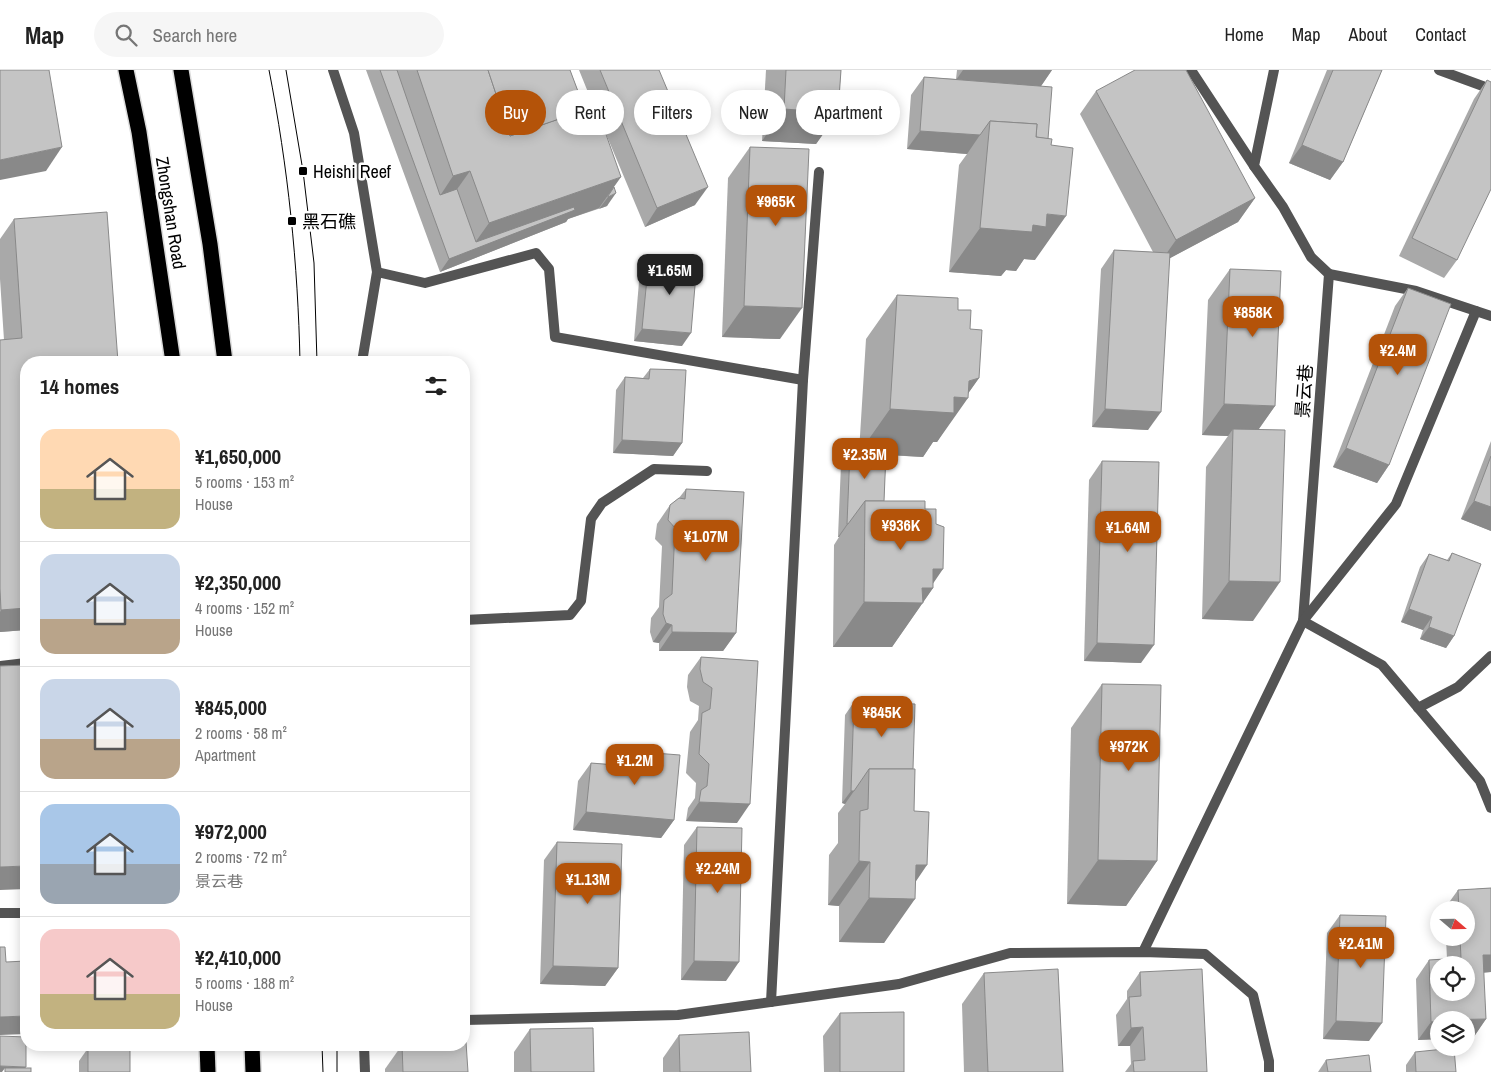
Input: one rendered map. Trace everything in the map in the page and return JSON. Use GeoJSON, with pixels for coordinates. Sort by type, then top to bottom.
{"type":"FeatureCollection","features":[{"type":"Feature","properties":{"kind":"highway","name":"Zhongshan Road"},"geometry":{"type":"LineString","coordinates":[[126,70],[139,132],[172,356]]}},
{"type":"Feature","properties":{"kind":"highway","name":"Zhongshan Road"},"geometry":{"type":"LineString","coordinates":[[181,70],[210,244],[224,356]]}},
{"type":"Feature","properties":{"kind":"highway"},"geometry":{"type":"LineString","coordinates":[[207,1051],[208,1072]]}},
{"type":"Feature","properties":{"kind":"highway"},"geometry":{"type":"LineString","coordinates":[[252,1051],[253,1072]]}},
{"type":"Feature","properties":{"kind":"street"},"geometry":{"type":"LineString","coordinates":[[333,70],[354,134],[377,272],[363,356]]}},
{"type":"Feature","properties":{"kind":"street"},"geometry":{"type":"LineString","coordinates":[[1191,70],[1283,207],[1311,257],[1329,274],[1416,291],[1491,316]]}},
{"type":"Feature","properties":{"kind":"street"},"geometry":{"type":"LineString","coordinates":[[1254,166],[1274,70]]}},
{"type":"Feature","properties":{"kind":"street"},"geometry":{"type":"LineString","coordinates":[[1439,70],[1491,89]]}},
{"type":"Feature","properties":{"kind":"street"},"geometry":{"type":"LineString","coordinates":[[771,1002],[803,380],[820,172]]}},
{"type":"Feature","properties":{"kind":"street"},"geometry":{"type":"LineString","coordinates":[[377,272],[425,283],[536,253],[549,269],[555,337],[803,380]]}},
{"type":"Feature","properties":{"kind":"street","name":"景云巷"},"geometry":{"type":"LineString","coordinates":[[1303,621],[1329,274]]}},
{"type":"Feature","properties":{"kind":"street"},"geometry":{"type":"LineString","coordinates":[[1143,952],[1303,621],[1396,504],[1476,311]]}},
{"type":"Feature","properties":{"kind":"street"},"geometry":{"type":"LineString","coordinates":[[470,620],[570,614],[581,601],[591,520],[602,503],[654,470],[707,471]]}},
{"type":"Feature","properties":{"kind":"street"},"geometry":{"type":"LineString","coordinates":[[1303,621],[1382,665],[1480,781],[1491,808]]}},
{"type":"Feature","properties":{"kind":"street"},"geometry":{"type":"LineString","coordinates":[[1418,708],[1458,688],[1491,656]]}},
{"type":"Feature","properties":{"kind":"street"},"geometry":{"type":"LineString","coordinates":[[0,666],[20,664]]}},
{"type":"Feature","properties":{"kind":"street"},"geometry":{"type":"LineString","coordinates":[[0,913],[20,913]]}},
{"type":"Feature","properties":{"kind":"street"},"geometry":{"type":"LineString","coordinates":[[470,1020],[678,1015],[900,984],[1010,953],[1143,952],[1205,954],[1253,995],[1269,1061],[1269,1072]]}},
{"type":"Feature","properties":{"kind":"street"},"geometry":{"type":"LineString","coordinates":[[364,1051],[365,1072]]}},
{"type":"Feature","properties":{"kind":"building"},"geometry":{"type":"Polygon","coordinates":[[[0,70],[49,70],[62,147],[0,160],[0,70]]]}},
{"type":"Feature","properties":{"kind":"building"},"geometry":{"type":"Polygon","coordinates":[[[380,70],[397,70],[440,195],[457,189],[476,242],[574,207],[575,210],[449,259],[380,70]]]}},
{"type":"Feature","properties":{"kind":"building"},"geometry":{"type":"Polygon","coordinates":[[[417,70],[488,70],[495,90],[485,90],[485,135],[546,135],[546,123],[556,120],[556,135],[606,135],[621,177],[489,223],[470,171],[453,176],[417,70]]]}},
{"type":"Feature","properties":{"kind":"building"},"geometry":{"type":"Polygon","coordinates":[[[488,70],[570,70],[578,90],[556,90],[556,120],[546,124],[546,90],[495,90],[488,70]]]}},
{"type":"Feature","properties":{"kind":"building"},"geometry":{"type":"Polygon","coordinates":[[[600,70],[659,70],[667,90],[634,90],[634,135],[686,135],[708,187],[657,208],[624,128],[624,90],[608,90],[600,70]]]}},
{"type":"Feature","properties":{"kind":"building"},"geometry":{"type":"Polygon","coordinates":[[[786,70],[841,70],[840,90],[796,90],[796,110],[786,109],[786,70]]]}},
{"type":"Feature","properties":{"kind":"building"},"geometry":{"type":"Polygon","coordinates":[[[1135,70],[1186,70],[1255,198],[1176,240],[1096,91],[1135,70]]]}},
{"type":"Feature","properties":{"kind":"building"},"geometry":{"type":"Polygon","coordinates":[[[1333,70],[1382,70],[1343,162],[1302,145],[1333,70]]]}},
{"type":"Feature","properties":{"kind":"building"},"geometry":{"type":"Polygon","coordinates":[[[924,77],[1052,87],[1048,139],[1036,137],[1037,124],[990,121],[980,135],[920,131],[924,77]]]}},
{"type":"Feature","properties":{"kind":"building"},"geometry":{"type":"Polygon","coordinates":[[[1487,80],[1491,82],[1491,189],[1457,260],[1412,238],[1487,80]]]}},
{"type":"Feature","properties":{"kind":"building"},"geometry":{"type":"Polygon","coordinates":[[[990,121],[1037,124],[1036,137],[1052,139],[1051,145],[1073,148],[1066,216],[1047,214],[1046,227],[1033,225],[1032,232],[980,228],[990,121]]]}},
{"type":"Feature","properties":{"kind":"building"},"geometry":{"type":"Polygon","coordinates":[[[750,147],[809,149],[802,308],[744,306],[750,147]]]}},
{"type":"Feature","properties":{"kind":"building"},"geometry":{"type":"Polygon","coordinates":[[[614,187],[616,193],[608,197],[608,196],[614,187]]]}},
{"type":"Feature","properties":{"kind":"building"},"geometry":{"type":"Polygon","coordinates":[[[107,212],[118,356],[20,356],[20,608],[1,610],[0,340],[22,338],[14,219],[107,212]]]}},
{"type":"Feature","properties":{"kind":"building"},"geometry":{"type":"Polygon","coordinates":[[[1114,250],[1170,253],[1161,412],[1105,409],[1114,250]]]}},
{"type":"Feature","properties":{"kind":"building"},"geometry":{"type":"Polygon","coordinates":[[[649,258],[697,262],[691,333],[642,329],[649,258]]]}},
{"type":"Feature","properties":{"kind":"building"},"geometry":{"type":"Polygon","coordinates":[[[1230,269],[1281,271],[1275,406],[1224,404],[1230,269]]]}},
{"type":"Feature","properties":{"kind":"building"},"geometry":{"type":"Polygon","coordinates":[[[1408,288],[1451,304],[1389,465],[1346,448],[1408,288]]]}},
{"type":"Feature","properties":{"kind":"building"},"geometry":{"type":"Polygon","coordinates":[[[897,295],[958,298],[958,310],[971,310],[970,329],[982,330],[979,378],[969,381],[968,398],[954,397],[954,413],[890,409],[897,295]]]}},
{"type":"Feature","properties":{"kind":"building"},"geometry":{"type":"Polygon","coordinates":[[[650,369],[686,370],[682,443],[622,440],[625,377],[649,379],[650,369]]]}},
{"type":"Feature","properties":{"kind":"building"},"geometry":{"type":"Polygon","coordinates":[[[1233,429],[1285,430],[1280,582],[1229,581],[1233,429]]]}},
{"type":"Feature","properties":{"kind":"building"},"geometry":{"type":"Polygon","coordinates":[[[850,451],[886,453],[884,501],[865,501],[847,524],[850,451]]]}},
{"type":"Feature","properties":{"kind":"building"},"geometry":{"type":"Polygon","coordinates":[[[1491,456],[1491,507],[1474,501],[1491,456]]]}},
{"type":"Feature","properties":{"kind":"building"},"geometry":{"type":"Polygon","coordinates":[[[1102,461],[1159,462],[1154,645],[1097,643],[1102,461]]]}},
{"type":"Feature","properties":{"kind":"building"},"geometry":{"type":"Polygon","coordinates":[[[686,489],[744,492],[736,633],[672,632],[672,625],[666,623],[663,614],[664,600],[672,594],[675,528],[668,520],[670,505],[679,498],[685,499],[686,489]]]}},
{"type":"Feature","properties":{"kind":"building"},"geometry":{"type":"Polygon","coordinates":[[[865,501],[925,501],[925,509],[936,509],[936,524],[944,527],[943,569],[933,569],[933,588],[922,588],[923,603],[864,602],[865,501]]]}},
{"type":"Feature","properties":{"kind":"building"},"geometry":{"type":"Polygon","coordinates":[[[1452,553],[1481,564],[1454,636],[1429,627],[1432,617],[1409,609],[1429,554],[1449,561],[1452,553]]]}},
{"type":"Feature","properties":{"kind":"building"},"geometry":{"type":"Polygon","coordinates":[[[701,657],[758,661],[750,804],[699,802],[701,790],[707,786],[709,764],[699,754],[702,713],[710,709],[712,688],[703,682],[700,669],[701,657]]]}},
{"type":"Feature","properties":{"kind":"building"},"geometry":{"type":"Polygon","coordinates":[[[20,665],[20,866],[0,867],[0,666],[20,665]]]}},
{"type":"Feature","properties":{"kind":"building"},"geometry":{"type":"Polygon","coordinates":[[[1102,684],[1161,685],[1157,861],[1098,860],[1102,684]]]}},
{"type":"Feature","properties":{"kind":"building"},"geometry":{"type":"Polygon","coordinates":[[[854,702],[915,704],[913,769],[869,769],[854,791],[851,791],[854,702]]]}},
{"type":"Feature","properties":{"kind":"building"},"geometry":{"type":"Polygon","coordinates":[[[616,750],[680,755],[674,820],[586,812],[591,763],[615,765],[616,750]]]}},
{"type":"Feature","properties":{"kind":"building"},"geometry":{"type":"Polygon","coordinates":[[[869,769],[915,769],[914,811],[929,812],[927,865],[916,865],[915,899],[869,898],[870,862],[859,861],[860,811],[868,809],[869,769]]]}},
{"type":"Feature","properties":{"kind":"building"},"geometry":{"type":"Polygon","coordinates":[[[697,827],[742,828],[739,962],[694,961],[697,827]]]}},
{"type":"Feature","properties":{"kind":"building"},"geometry":{"type":"Polygon","coordinates":[[[557,842],[622,844],[618,968],[553,966],[557,842]]]}},
{"type":"Feature","properties":{"kind":"building"},"geometry":{"type":"Polygon","coordinates":[[[1491,888],[1491,955],[1483,955],[1486,1019],[1475,1019],[1475,1011],[1431,1011],[1430,1001],[1475,1001],[1475,956],[1461,956],[1460,946],[1475,946],[1475,901],[1459,901],[1458,890],[1491,888]]]}},
{"type":"Feature","properties":{"kind":"building"},"geometry":{"type":"Polygon","coordinates":[[[1340,915],[1386,916],[1382,1023],[1336,1021],[1340,915]]]}},
{"type":"Feature","properties":{"kind":"building"},"geometry":{"type":"Polygon","coordinates":[[[0,947],[5,947],[6,962],[20,961],[20,1016],[0,1017],[0,947]]]}},
{"type":"Feature","properties":{"kind":"building"},"geometry":{"type":"Polygon","coordinates":[[[1058,969],[1063,1072],[988,1072],[984,973],[1058,969]]]}},
{"type":"Feature","properties":{"kind":"building"},"geometry":{"type":"Polygon","coordinates":[[[1202,969],[1207,1072],[1134,1072],[1133,1061],[1145,1060],[1143,1027],[1131,1028],[1129,997],[1141,996],[1140,972],[1202,969]]]}},
{"type":"Feature","properties":{"kind":"building"},"geometry":{"type":"Polygon","coordinates":[[[904,1012],[904,1072],[840,1072],[840,1013],[904,1012]]]}},
{"type":"Feature","properties":{"kind":"building"},"geometry":{"type":"Polygon","coordinates":[[[593,1028],[594,1072],[531,1072],[530,1029],[593,1028]]]}},
{"type":"Feature","properties":{"kind":"building"},"geometry":{"type":"Polygon","coordinates":[[[749,1032],[751,1072],[680,1072],[679,1035],[749,1032]]]}},
{"type":"Feature","properties":{"kind":"building"},"geometry":{"type":"Polygon","coordinates":[[[0,1036],[20,1037],[20,1051],[26,1051],[26,1067],[0,1066],[0,1036]]]}},
{"type":"Feature","properties":{"kind":"building"},"geometry":{"type":"Polygon","coordinates":[[[1430,1050],[1430,1056],[1455,1056],[1456,1072],[1416,1072],[1415,1052],[1430,1050]]]}},
{"type":"Feature","properties":{"kind":"building"},"geometry":{"type":"Polygon","coordinates":[[[88,1051],[130,1051],[130,1072],[88,1072],[88,1051]]]}},
{"type":"Feature","properties":{"kind":"building"},"geometry":{"type":"Polygon","coordinates":[[[402,1051],[467,1051],[468,1072],[403,1072],[402,1051]]]}},
{"type":"Feature","properties":{"kind":"building"},"geometry":{"type":"Polygon","coordinates":[[[1369,1055],[1371,1072],[1328,1072],[1326,1060],[1369,1055]]]}},
{"type":"Feature","properties":{"kind":"building"},"geometry":{"type":"Polygon","coordinates":[[[5,1068],[31,1068],[31,1072],[5,1072],[5,1068]]]}},
{"type":"Feature","properties":{"kind":"tram line"},"geometry":{"type":"LineString","coordinates":[[269,70],[282,143],[291,216],[300,356]]}},
{"type":"Feature","properties":{"kind":"tram line"},"geometry":{"type":"LineString","coordinates":[[286,70],[303,171],[314,263],[317,356]]}},
{"type":"Feature","properties":{"kind":"tram line"},"geometry":{"type":"LineString","coordinates":[[322,1051],[323,1072]]}},
{"type":"Feature","properties":{"kind":"tram line"},"geometry":{"type":"LineString","coordinates":[[337,1051],[337,1072]]}},
{"type":"Feature","properties":{"kind":"place","name":"Heishi Reef"},"geometry":{"type":"Point","coordinates":[303,171]}},
{"type":"Feature","properties":{"kind":"place","name":"黑石礁"},"geometry":{"type":"Point","coordinates":[292,221]}}]}
